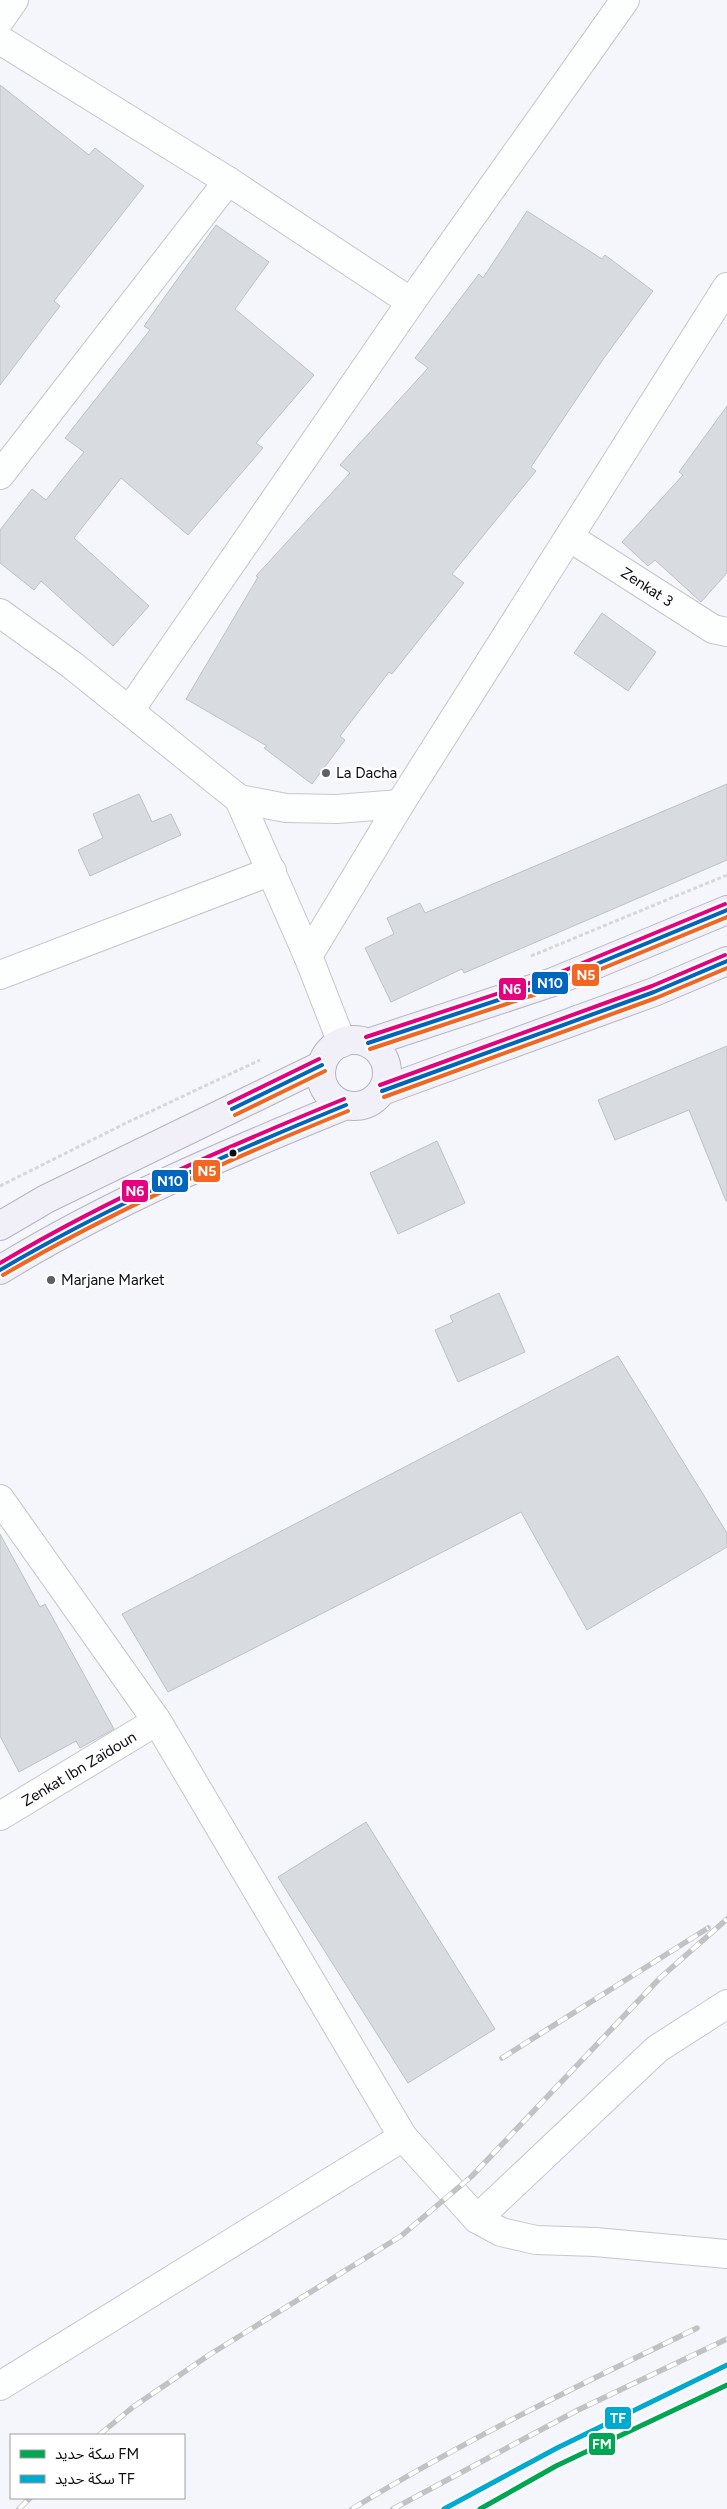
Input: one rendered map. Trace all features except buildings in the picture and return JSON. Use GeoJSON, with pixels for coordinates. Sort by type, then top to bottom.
{"type":"FeatureCollection","features":[{"type":"Feature","properties":{"kind":"main road"},"geometry":{"type":"LineString","coordinates":[[346,1105],[337,1101],[326,1090],[321,1076],[322,1065],[326,1056],[355,1043],[553,982],[727,910]]}},
{"type":"Feature","properties":{"kind":"main road"},"geometry":{"type":"LineString","coordinates":[[0,1270],[79,1225],[232,1151],[346,1105],[366,1104],[382,1091],[654,992],[727,961]]}},
{"type":"Feature","properties":{"kind":"main road"},"geometry":{"type":"LineString","coordinates":[[355,1043],[382,1055],[387,1073],[382,1091]]}},
{"type":"Feature","properties":{"kind":"main road"},"geometry":{"type":"LineString","coordinates":[[0,1226],[46,1199],[322,1065]]}},
{"type":"Feature","properties":{"kind":"street"},"geometry":{"type":"LineString","coordinates":[[0,20],[14,0]]}},
{"type":"Feature","properties":{"kind":"street"},"geometry":{"type":"LineString","coordinates":[[130,710],[411,302],[625,0]]}},
{"type":"Feature","properties":{"kind":"street"},"geometry":{"type":"LineString","coordinates":[[0,40],[228,181],[411,302]]}},
{"type":"Feature","properties":{"kind":"street"},"geometry":{"type":"LineString","coordinates":[[0,474],[228,181]]}},
{"type":"Feature","properties":{"kind":"street"},"geometry":{"type":"LineString","coordinates":[[308,956],[400,804],[727,287]]}},
{"type":"Feature","properties":{"kind":"street","name":"Zenkat 3"},"geometry":{"type":"LineString","coordinates":[[569,537],[713,629],[727,632]]}},
{"type":"Feature","properties":{"kind":"street"},"geometry":{"type":"LineString","coordinates":[[0,613],[130,710],[239,799],[308,956],[355,1043]]}},
{"type":"Feature","properties":{"kind":"street"},"geometry":{"type":"LineString","coordinates":[[239,799],[286,808],[337,809],[400,804]]}},
{"type":"Feature","properties":{"kind":"street"},"geometry":{"type":"LineString","coordinates":[[0,975],[272,871]]}},
{"type":"Feature","properties":{"kind":"street"},"geometry":{"type":"LineString","coordinates":[[0,1499],[157,1721],[403,2137],[477,2218],[502,2232],[536,2240],[595,2242],[727,2254]]}},
{"type":"Feature","properties":{"kind":"street","name":"Zenkat Ibn Zaïdoun"},"geometry":{"type":"LineString","coordinates":[[0,1816],[157,1721]]}},
{"type":"Feature","properties":{"kind":"street"},"geometry":{"type":"LineString","coordinates":[[477,2218],[657,2049],[727,2004]]}},
{"type":"Feature","properties":{"kind":"street"},"geometry":{"type":"LineString","coordinates":[[0,2386],[403,2137]]}},
{"type":"Feature","properties":{"kind":"path"},"geometry":{"type":"LineString","coordinates":[[528,958],[727,875]]}},
{"type":"Feature","properties":{"kind":"path"},"geometry":{"type":"LineString","coordinates":[[0,1186],[126,1123],[268,1056]]}},
{"type":"Feature","properties":{"kind":"railway"},"geometry":{"type":"LineString","coordinates":[[100,2434],[133,2407],[209,2355],[401,2236],[472,2176],[660,1978],[727,1919]]}},
{"type":"Feature","properties":{"kind":"railway"},"geometry":{"type":"LineString","coordinates":[[502,2058],[708,1928]]}},
{"type":"Feature","properties":{"kind":"railway"},"geometry":{"type":"LineString","coordinates":[[352,2509],[479,2437],[565,2392],[697,2328]]}},
{"type":"Feature","properties":{"kind":"railway"},"geometry":{"type":"LineString","coordinates":[[393,2509],[578,2410],[727,2339]]}},
{"type":"Feature","properties":{"kind":"railway"},"geometry":{"type":"LineString","coordinates":[[19,2509],[29,2499]]}},
{"type":"Feature","properties":{"kind":"rail line","name":"TF"},"geometry":{"type":"LineString","coordinates":[[444,2509],[557,2448],[727,2365]]}},
{"type":"Feature","properties":{"kind":"rail line","name":"FM"},"geometry":{"type":"LineString","coordinates":[[480,2509],[556,2466],[727,2385]]}},
{"type":"Feature","properties":{"kind":"transit line","name":"N6"},"geometry":{"type":"LineString","coordinates":[[366,1037],[551,976],[725,904]]}},
{"type":"Feature","properties":{"kind":"transit line","name":"N10"},"geometry":{"type":"LineString","coordinates":[[368,1043],[553,982],[727,910]]}},
{"type":"Feature","properties":{"kind":"transit line","name":"N5"},"geometry":{"type":"LineString","coordinates":[[370,1049],[555,988],[727,917]]}},
{"type":"Feature","properties":{"kind":"transit line","name":"N6"},"geometry":{"type":"LineString","coordinates":[[380,1085],[652,986],[725,955]]}},
{"type":"Feature","properties":{"kind":"transit line","name":"N10"},"geometry":{"type":"LineString","coordinates":[[382,1091],[654,992],[727,961]]}},
{"type":"Feature","properties":{"kind":"transit line","name":"N5"},"geometry":{"type":"LineString","coordinates":[[384,1097],[656,998],[727,968]]}},
{"type":"Feature","properties":{"kind":"transit line","name":"N6"},"geometry":{"type":"LineString","coordinates":[[229,1103],[319,1059]]}},
{"type":"Feature","properties":{"kind":"transit line","name":"N10"},"geometry":{"type":"LineString","coordinates":[[232,1109],[322,1065]]}},
{"type":"Feature","properties":{"kind":"transit line","name":"N5"},"geometry":{"type":"LineString","coordinates":[[235,1115],[325,1071]]}},
{"type":"Feature","properties":{"kind":"transit line","name":"N6"},"geometry":{"type":"LineString","coordinates":[[0,1263],[126,1195],[256,1136],[344,1099]]}},
{"type":"Feature","properties":{"kind":"transit line","name":"N10"},"geometry":{"type":"LineString","coordinates":[[0,1270],[127,1202],[257,1142],[346,1105]]}},
{"type":"Feature","properties":{"kind":"transit line","name":"N5"},"geometry":{"type":"LineString","coordinates":[[3,1275],[130,1207],[260,1148],[348,1111]]}},
{"type":"Feature","properties":{"kind":"place","name":"La Dacha"},"geometry":{"type":"Point","coordinates":[326,773]}},
{"type":"Feature","properties":{"kind":"place","name":"Marjane Market"},"geometry":{"type":"Point","coordinates":[51,1280]}}]}
